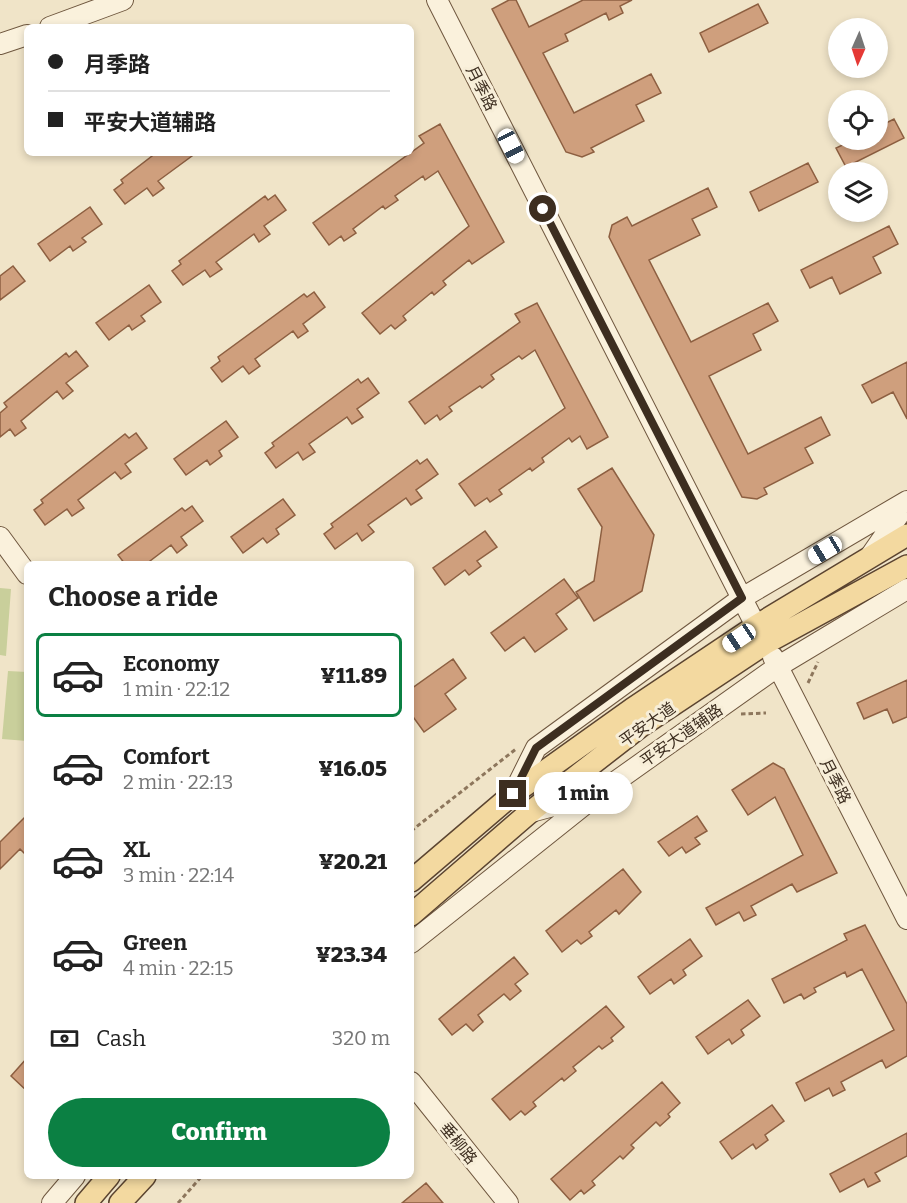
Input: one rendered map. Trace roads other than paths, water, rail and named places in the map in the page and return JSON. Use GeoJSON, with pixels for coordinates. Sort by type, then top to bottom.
{"type":"FeatureCollection","features":[{"type":"Feature","properties":{"kind":"main road","name":"平安大道"},"geometry":{"type":"LineString","coordinates":[[414,912],[529,813],[761,634],[871,555],[907,535]]}},
{"type":"Feature","properties":{"kind":"main road","name":"平安大道"},"geometry":{"type":"LineString","coordinates":[[414,878],[513,794],[632,709],[761,634],[907,566]]}},
{"type":"Feature","properties":{"kind":"main road"},"geometry":{"type":"LineString","coordinates":[[93,1190],[106,1179]]}},
{"type":"Feature","properties":{"kind":"main road"},"geometry":{"type":"LineString","coordinates":[[123,1201],[142,1179]]}},
{"type":"Feature","properties":{"kind":"street"},"geometry":{"type":"LineString","coordinates":[[58,24],[123,0]]}},
{"type":"Feature","properties":{"kind":"street","name":"月季路"},"geometry":{"type":"LineString","coordinates":[[436,0],[907,919]]}},
{"type":"Feature","properties":{"kind":"street"},"geometry":{"type":"LineString","coordinates":[[0,44],[24,36]]}},
{"type":"Feature","properties":{"kind":"street"},"geometry":{"type":"LineString","coordinates":[[513,794],[536,748],[742,598],[907,502]]}},
{"type":"Feature","properties":{"kind":"street"},"geometry":{"type":"LineString","coordinates":[[871,555],[907,502]]}},
{"type":"Feature","properties":{"kind":"street"},"geometry":{"type":"LineString","coordinates":[[0,537],[24,570]]}},
{"type":"Feature","properties":{"kind":"street","name":"平安大道辅路"},"geometry":{"type":"LineString","coordinates":[[414,941],[598,794],[777,667],[907,589]]}},
{"type":"Feature","properties":{"kind":"street"},"geometry":{"type":"LineString","coordinates":[[529,813],[598,794]]}},
{"type":"Feature","properties":{"kind":"street","name":"垂柳路"},"geometry":{"type":"LineString","coordinates":[[414,1086],[508,1203]]}},
{"type":"Feature","properties":{"kind":"street"},"geometry":{"type":"LineString","coordinates":[[52,1203],[72,1179]]}}]}
